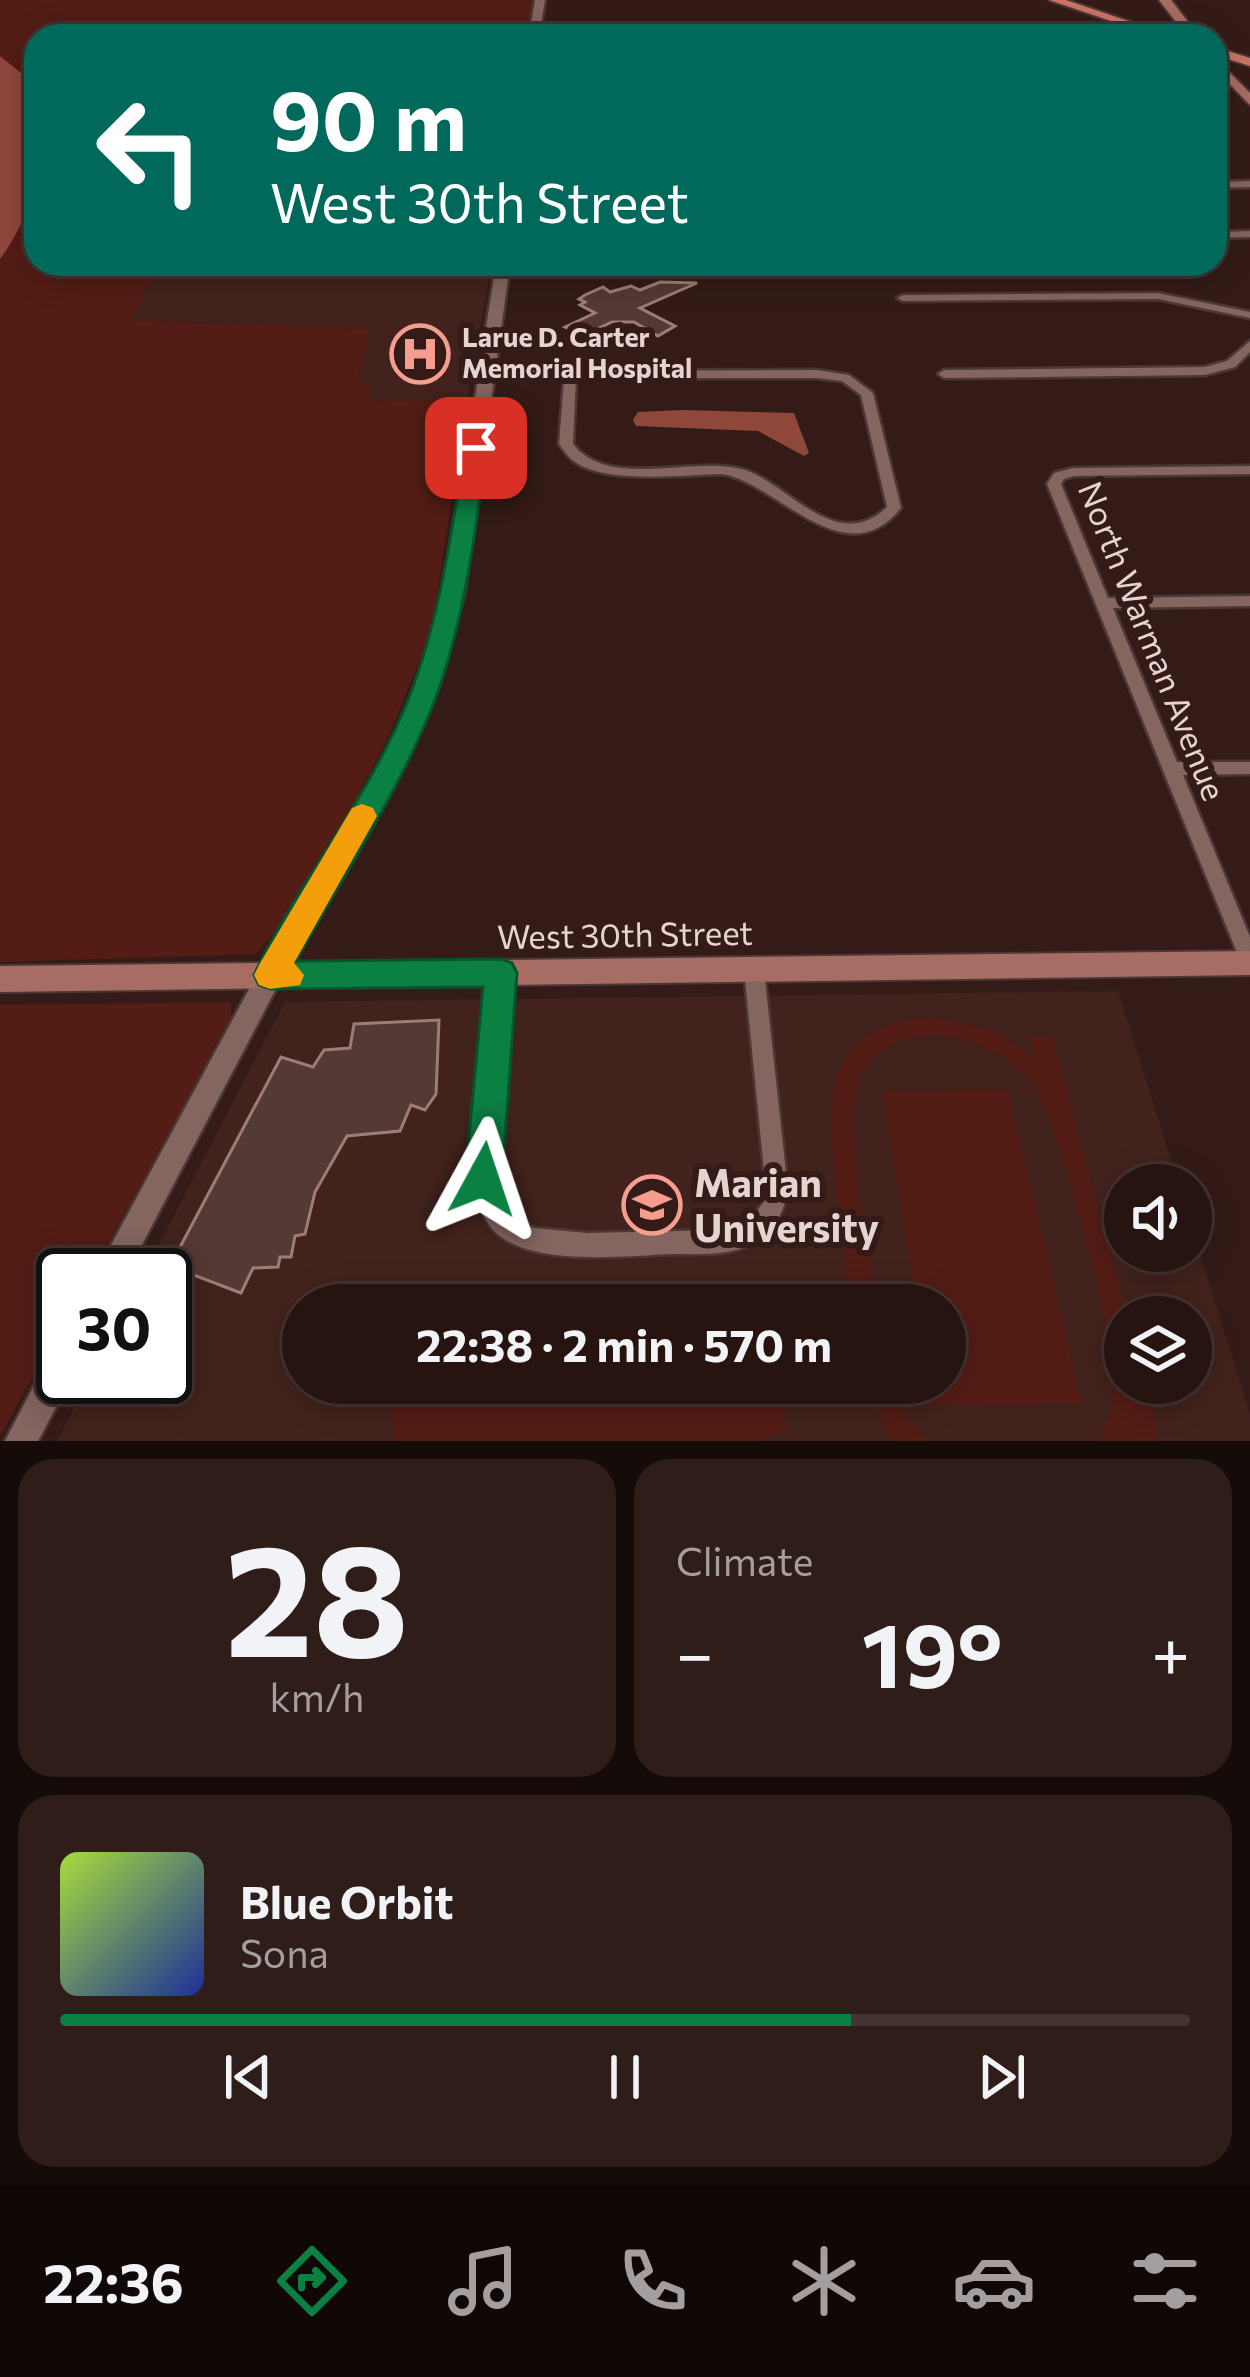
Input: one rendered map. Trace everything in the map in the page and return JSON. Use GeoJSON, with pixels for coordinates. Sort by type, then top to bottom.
{"type":"FeatureCollection","features":[{"type":"Feature","properties":{"kind":"main road"},"geometry":{"type":"LineString","coordinates":[[1055,0],[1130,24]]}},
{"type":"Feature","properties":{"kind":"main road"},"geometry":{"type":"LineString","coordinates":[[1165,0],[1184,24]]}},
{"type":"Feature","properties":{"kind":"main road"},"geometry":{"type":"LineString","coordinates":[[1227,75],[1250,100]]}},
{"type":"Feature","properties":{"kind":"main road","name":"West 30th Street"},"geometry":{"type":"LineString","coordinates":[[0,979],[1250,962]]}},
{"type":"Feature","properties":{"kind":"street"},"geometry":{"type":"LineString","coordinates":[[124,1248],[270,975],[381,784],[431,675],[454,596],[501,276]]}},
{"type":"Feature","properties":{"kind":"street"},"geometry":{"type":"LineString","coordinates":[[903,298],[1158,296],[1250,315]]}},
{"type":"Feature","properties":{"kind":"street"},"geometry":{"type":"LineString","coordinates":[[944,374],[1205,371],[1231,364],[1250,345]]}},
{"type":"Feature","properties":{"kind":"street"},"geometry":{"type":"LineString","coordinates":[[487,375],[828,374],[853,381],[868,396],[895,499],[887,517],[868,526],[826,524],[759,480],[730,471],[610,470],[586,465],[566,444],[570,375]]}},
{"type":"Feature","properties":{"kind":"street","name":"North Warman Avenue"},"geometry":{"type":"LineString","coordinates":[[1250,470],[1073,472],[1056,478],[1054,487],[1250,962]]}},
{"type":"Feature","properties":{"kind":"street"},"geometry":{"type":"LineString","coordinates":[[1102,603],[1250,602]]}},
{"type":"Feature","properties":{"kind":"street"},"geometry":{"type":"LineString","coordinates":[[1170,769],[1250,768]]}},
{"type":"Feature","properties":{"kind":"street"},"geometry":{"type":"LineString","coordinates":[[501,973],[483,1179],[489,1204],[504,1225],[543,1242],[725,1241],[751,1234],[764,1223],[777,1191],[754,970]]}},
{"type":"Feature","properties":{"kind":"street"},"geometry":{"type":"LineString","coordinates":[[21,1441],[41,1404]]}},
{"type":"Feature","properties":{"kind":"shaded area"},"geometry":{"type":"Polygon","coordinates":[[[0,0],[535,0],[532,24],[24,24],[24,75],[0,56],[0,0]]]}},
{"type":"Feature","properties":{"kind":"shaded area"},"geometry":{"type":"Polygon","coordinates":[[[0,56],[24,75],[24,215],[0,259],[0,56]]]}},
{"type":"Feature","properties":{"kind":"shaded area"},"geometry":{"type":"Polygon","coordinates":[[[24,214],[24,276],[152,276],[132,320],[370,329],[358,379],[371,388],[369,400],[467,401],[431,633],[387,740],[302,900],[256,954],[0,962],[0,259],[24,214]]]}},
{"type":"Feature","properties":{"kind":"shaded area","name":"Larue D. Carter Memorial Hospital"},"geometry":{"type":"Polygon","coordinates":[[[151,276],[490,276],[467,401],[369,400],[358,379],[369,329],[131,320],[151,276]]]}},
{"type":"Feature","properties":{"kind":"shaded area"},"geometry":{"type":"Polygon","coordinates":[[[638,412],[794,413],[809,453],[804,456],[758,431],[636,426],[633,420],[638,412]]]}},
{"type":"Feature","properties":{"kind":"shaded area","name":"Marian University"},"geometry":{"type":"Polygon","coordinates":[[[1118,991],[1172,1164],[1104,1164],[1104,1272],[1206,1272],[1250,1414],[1250,1441],[57,1441],[76,1404],[192,1404],[192,1248],[157,1248],[285,1002],[1118,991]]]}},
{"type":"Feature","properties":{"kind":"shaded area"},"geometry":{"type":"Polygon","coordinates":[[[230,1002],[232,1018],[106,1248],[36,1248],[36,1373],[0,1436],[0,1005],[230,1002]]]}},
{"type":"Feature","properties":{"kind":"shaded area"},"geometry":{"type":"Polygon","coordinates":[[[932,1017],[993,1030],[1035,1059],[1030,1036],[1052,1036],[1104,1231],[1104,1272],[1115,1272],[1121,1296],[1104,1296],[1104,1316],[1055,1134],[1031,1082],[988,1049],[948,1037],[902,1040],[879,1052],[856,1091],[854,1143],[872,1284],[847,1284],[832,1154],[833,1096],[851,1051],[869,1035],[896,1023],[932,1017]]]}},
{"type":"Feature","properties":{"kind":"shaded area"},"geometry":{"type":"Polygon","coordinates":[[[1008,1090],[1082,1404],[933,1405],[966,1404],[966,1284],[914,1284],[882,1091],[1008,1090]]]}},
{"type":"Feature","properties":{"kind":"shaded area"},"geometry":{"type":"Polygon","coordinates":[[[392,1404],[782,1404],[787,1429],[760,1441],[395,1441],[392,1404]]]}},
{"type":"Feature","properties":{"kind":"shaded area"},"geometry":{"type":"Polygon","coordinates":[[[874,1404],[900,1404],[928,1441],[893,1441],[874,1404]]]}},
{"type":"Feature","properties":{"kind":"shaded area"},"geometry":{"type":"Polygon","coordinates":[[[1150,1404],[1160,1441],[1098,1441],[1112,1407],[1150,1404]]]}},
{"type":"Feature","properties":{"kind":"building"},"geometry":{"type":"Polygon","coordinates":[[[660,282],[697,283],[640,308],[675,326],[658,336],[634,322],[612,322],[582,336],[565,327],[595,313],[580,305],[585,295],[603,287],[610,292],[631,286],[640,290],[660,282]]]}},
{"type":"Feature","properties":{"kind":"building"},"geometry":{"type":"Polygon","coordinates":[[[439,1020],[436,1094],[425,1110],[411,1105],[400,1131],[347,1136],[315,1192],[305,1234],[295,1236],[291,1257],[280,1257],[278,1267],[253,1268],[241,1293],[192,1274],[192,1248],[180,1248],[281,1057],[313,1067],[324,1050],[350,1048],[354,1024],[439,1020]]]}},
{"type":"Feature","properties":{"kind":"slow traffic"},"geometry":{"type":"LineString","coordinates":[[288,975],[270,975],[362,816]]}},
{"type":"Feature","properties":{"kind":"place","name":"Larue D. Carter Memorial Hospital"},"geometry":{"type":"Point","coordinates":[420,354]}},
{"type":"Feature","properties":{"kind":"place","name":"Marian University"},"geometry":{"type":"Point","coordinates":[652,1205]}},
{"type":"Feature","properties":{"kind":"route"},"geometry":{"type":"LineString","coordinates":[[476,448],[454,596],[421,701],[381,784],[270,975],[501,973],[483,1179]]}}]}
